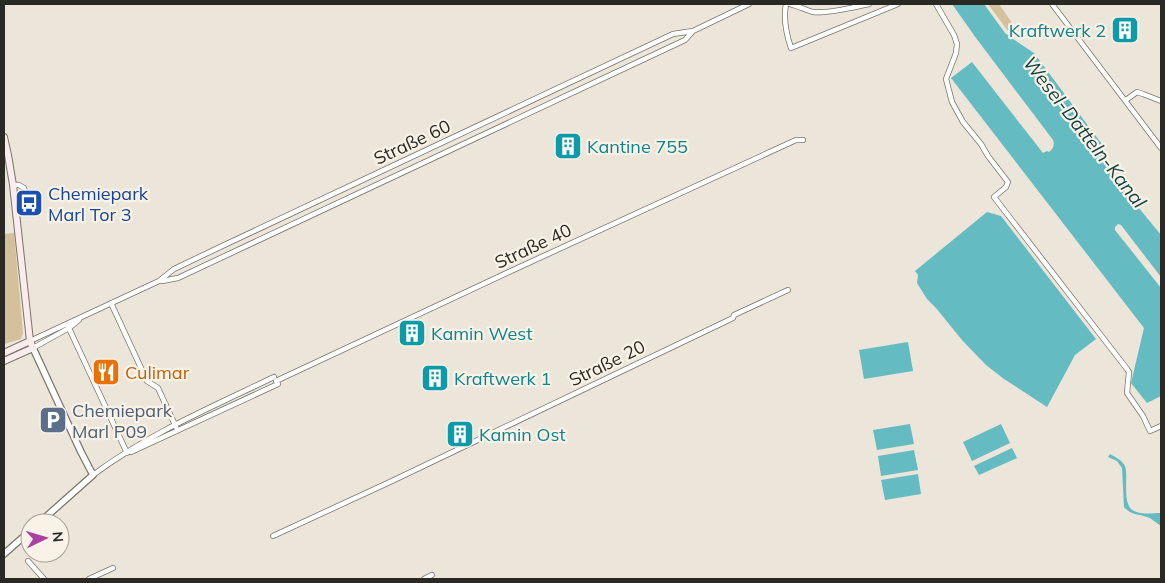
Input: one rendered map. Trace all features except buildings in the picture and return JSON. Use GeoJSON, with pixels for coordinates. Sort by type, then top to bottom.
{"type":"FeatureCollection","features":[{"type":"Feature","properties":{"kind":"main road"},"geometry":{"type":"LineString","coordinates":[[4,137],[18,213],[32,345]]}},
{"type":"Feature","properties":{"kind":"main road"},"geometry":{"type":"LineString","coordinates":[[4,353],[32,345]]}},
{"type":"Feature","properties":{"kind":"main road"},"geometry":{"type":"LineString","coordinates":[[4,361],[32,345]]}},
{"type":"Feature","properties":{"kind":"street","name":"Straße 60"},"geometry":{"type":"LineString","coordinates":[[32,345],[82,317],[159,281],[174,269],[675,33],[693,31],[749,4]]}},
{"type":"Feature","properties":{"kind":"street"},"geometry":{"type":"LineString","coordinates":[[786,4],[784,19],[791,48],[898,4]]}},
{"type":"Feature","properties":{"kind":"street"},"geometry":{"type":"LineString","coordinates":[[790,4],[813,12],[869,4]]}},
{"type":"Feature","properties":{"kind":"street"},"geometry":{"type":"LineString","coordinates":[[936,4],[954,35],[957,44],[956,53],[946,79],[950,96],[963,122],[1008,182],[1006,187],[994,197],[1129,372],[1127,393],[1143,416],[1150,431],[1161,426]]}},
{"type":"Feature","properties":{"kind":"street"},"geometry":{"type":"LineString","coordinates":[[1052,4],[1161,148]]}},
{"type":"Feature","properties":{"kind":"street"},"geometry":{"type":"LineString","coordinates":[[159,281],[178,278],[685,40],[693,31]]}},
{"type":"Feature","properties":{"kind":"street"},"geometry":{"type":"LineString","coordinates":[[1126,100],[1137,92],[1161,102]]}},
{"type":"Feature","properties":{"kind":"street","name":"Straße 40"},"geometry":{"type":"LineString","coordinates":[[149,441],[175,425],[276,381],[796,140],[803,140]]}},
{"type":"Feature","properties":{"kind":"street"},"geometry":{"type":"LineString","coordinates":[[13,185],[22,186],[28,199],[27,203],[18,213]]}},
{"type":"Feature","properties":{"kind":"street","name":"Straße 20"},"geometry":{"type":"LineString","coordinates":[[273,536],[390,482],[788,290]]}},
{"type":"Feature","properties":{"kind":"street"},"geometry":{"type":"LineString","coordinates":[[111,303],[147,381],[158,388],[178,430]]}},
{"type":"Feature","properties":{"kind":"street"},"geometry":{"type":"LineString","coordinates":[[68,326],[127,453]]}},
{"type":"Feature","properties":{"kind":"street"},"geometry":{"type":"LineString","coordinates":[[32,345],[93,476]]}},
{"type":"Feature","properties":{"kind":"street"},"geometry":{"type":"LineString","coordinates":[[50,513],[93,476],[127,453],[276,381]]}},
{"type":"Feature","properties":{"kind":"street"},"geometry":{"type":"LineString","coordinates":[[4,554],[20,540]]}},
{"type":"Feature","properties":{"kind":"street"},"geometry":{"type":"LineString","coordinates":[[30,563],[44,579]]}},
{"type":"Feature","properties":{"kind":"street"},"geometry":{"type":"LineString","coordinates":[[89,579],[113,568]]}},
{"type":"Feature","properties":{"kind":"street"},"geometry":{"type":"LineString","coordinates":[[424,579],[432,575]]}},
{"type":"Feature","properties":{"kind":"shaded area"},"geometry":{"type":"Polygon","coordinates":[[[988,4],[999,4],[1012,23],[1012,27],[1008,31],[988,4]]]}},
{"type":"Feature","properties":{"kind":"shaded area"},"geometry":{"type":"Polygon","coordinates":[[[14,233],[23,333],[21,339],[4,344],[4,234],[14,233]]]}},
{"type":"Feature","properties":{"kind":"water","name":"Wesel-Datteln-Kanal"},"geometry":{"type":"Polygon","coordinates":[[[952,4],[984,4],[1005,33],[1034,53],[1104,147],[1107,165],[1119,179],[1120,185],[1161,235],[1161,277],[1121,225],[1118,224],[1115,227],[1115,230],[1161,288],[1161,396],[1147,403],[1131,383],[1144,328],[951,78],[972,62],[1043,153],[1049,152],[1053,148],[1053,140],[952,4]]]}},
{"type":"Feature","properties":{"kind":"water"},"geometry":{"type":"Polygon","coordinates":[[[987,212],[1001,216],[1096,339],[1075,355],[1047,407],[986,365],[927,299],[917,283],[918,275],[915,271],[987,212]]]}},
{"type":"Feature","properties":{"kind":"water"},"geometry":{"type":"Polygon","coordinates":[[[908,342],[913,371],[864,379],[859,350],[908,342]]]}},
{"type":"Feature","properties":{"kind":"water"},"geometry":{"type":"Polygon","coordinates":[[[910,424],[914,444],[877,450],[873,430],[910,424]]]}},
{"type":"Feature","properties":{"kind":"water"},"geometry":{"type":"Polygon","coordinates":[[[1001,424],[1010,443],[972,461],[963,442],[1001,424]]]}},
{"type":"Feature","properties":{"kind":"water"},"geometry":{"type":"Polygon","coordinates":[[[1012,448],[1017,458],[979,475],[974,466],[1012,448]]]}},
{"type":"Feature","properties":{"kind":"water"},"geometry":{"type":"Polygon","coordinates":[[[914,450],[918,470],[881,476],[878,456],[914,450]]]}},
{"type":"Feature","properties":{"kind":"water"},"geometry":{"type":"Polygon","coordinates":[[[1110,454],[1120,460],[1125,466],[1126,497],[1130,508],[1140,513],[1161,513],[1161,526],[1149,518],[1132,513],[1124,507],[1122,468],[1117,461],[1108,457],[1110,454]]]}},
{"type":"Feature","properties":{"kind":"water"},"geometry":{"type":"Polygon","coordinates":[[[918,474],[921,494],[885,500],[881,480],[918,474]]]}},
{"type":"Feature","properties":{"kind":"place","name":"Kraftwerk 2"},"geometry":{"type":"Point","coordinates":[1125,30]}},
{"type":"Feature","properties":{"kind":"place","name":"Kantine 755"},"geometry":{"type":"Point","coordinates":[568,146]}},
{"type":"Feature","properties":{"kind":"place","name":"Chemiepark Marl Tor 3"},"geometry":{"type":"Point","coordinates":[29,203]}},
{"type":"Feature","properties":{"kind":"place","name":"Kamin West"},"geometry":{"type":"Point","coordinates":[412,333]}},
{"type":"Feature","properties":{"kind":"place","name":"Culimar"},"geometry":{"type":"Point","coordinates":[106,372]}},
{"type":"Feature","properties":{"kind":"place","name":"Kraftwerk 1"},"geometry":{"type":"Point","coordinates":[435,378]}},
{"type":"Feature","properties":{"kind":"place","name":"Chemiepark Marl P09"},"geometry":{"type":"Point","coordinates":[53,420]}},
{"type":"Feature","properties":{"kind":"place","name":"Kamin Ost"},"geometry":{"type":"Point","coordinates":[460,434]}}]}
